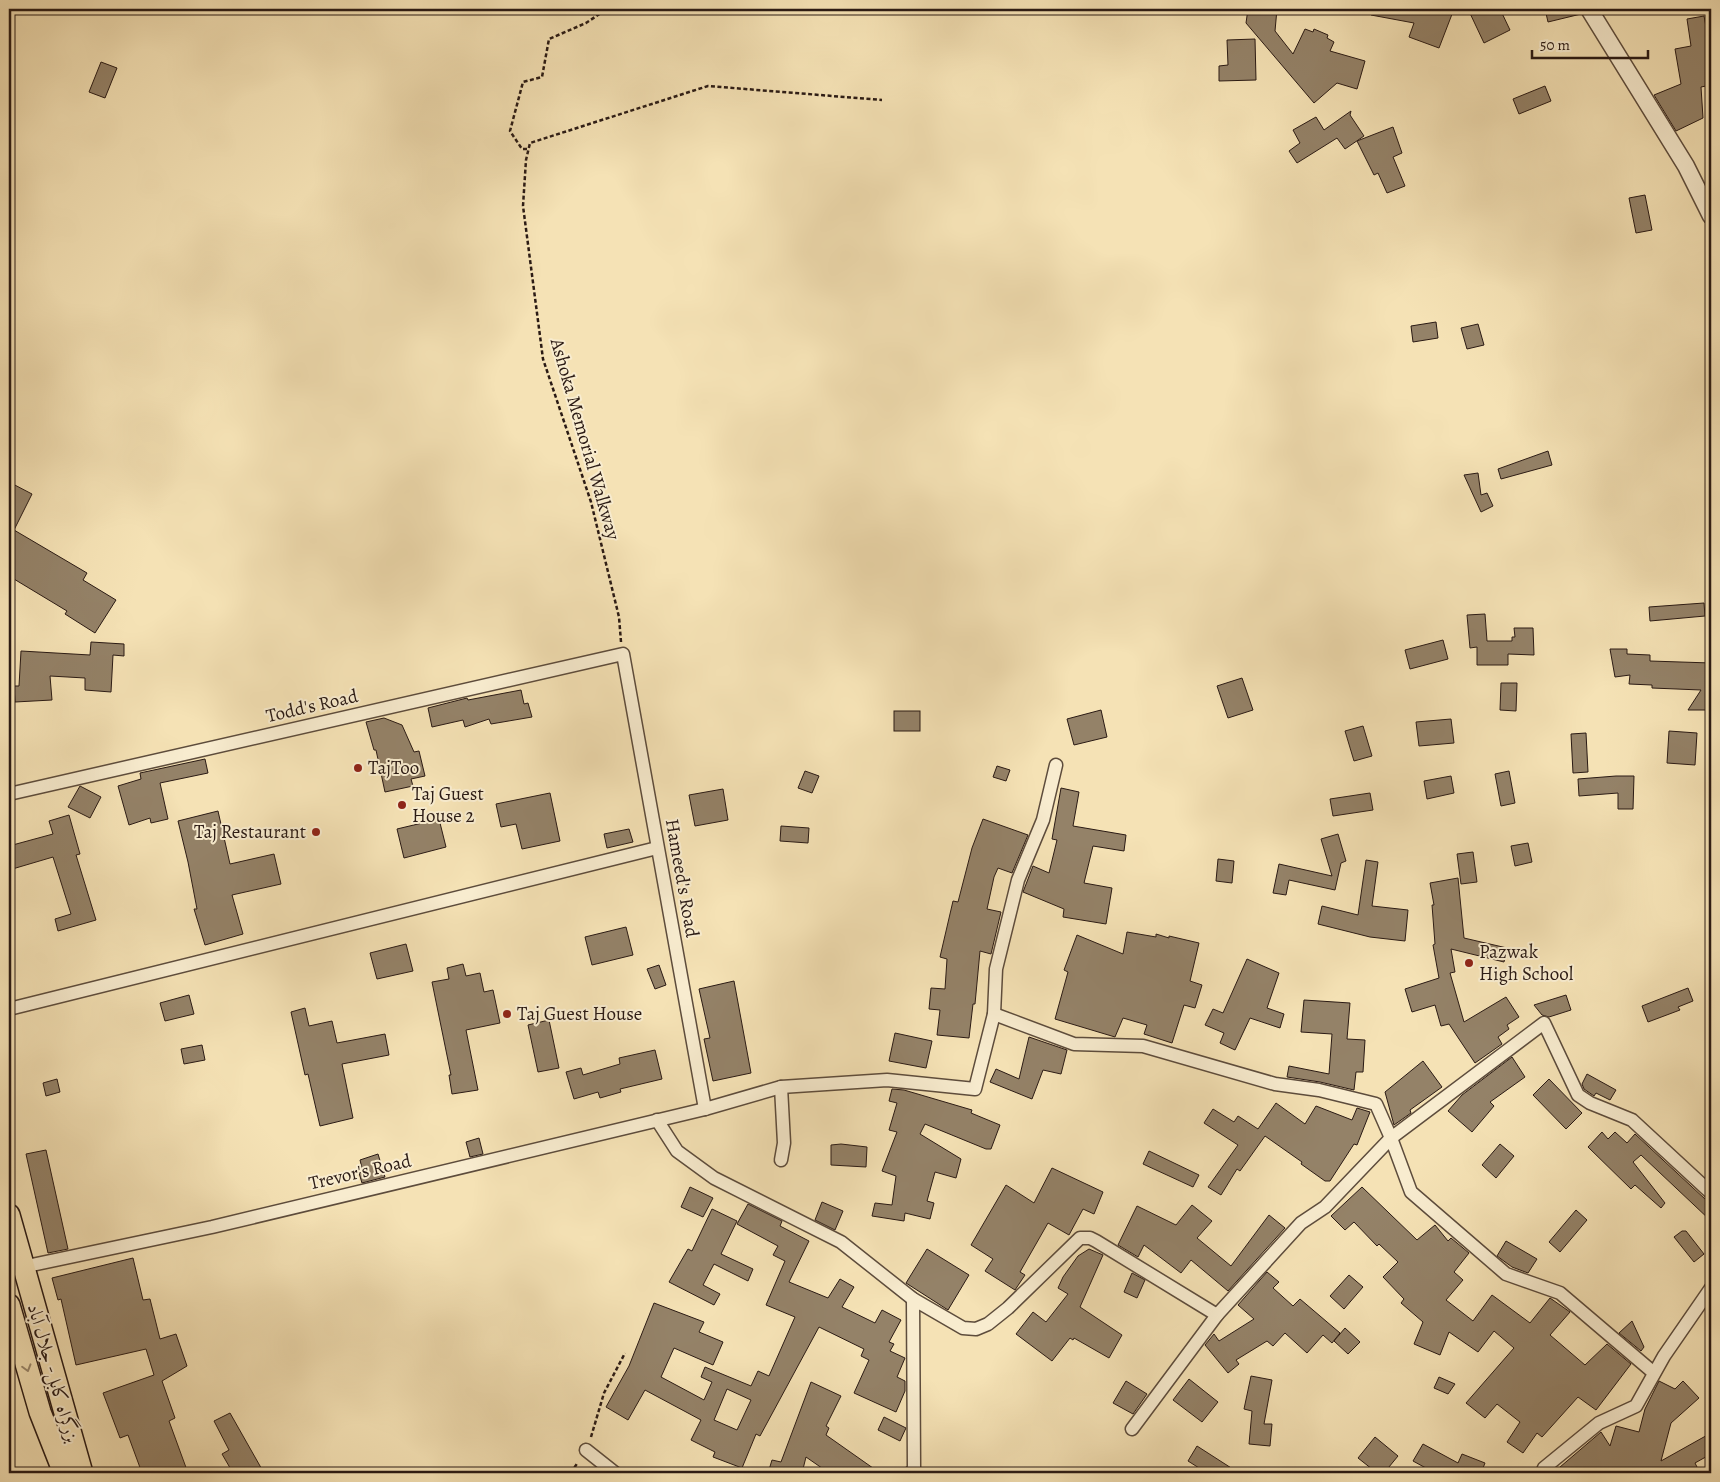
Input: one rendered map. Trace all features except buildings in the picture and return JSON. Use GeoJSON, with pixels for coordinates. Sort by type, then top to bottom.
{"type":"FeatureCollection","features":[{"type":"Feature","properties":{"kind":"highway","name":"بزرگراه کابل- جلال آباد"},"geometry":{"type":"LineString","coordinates":[[9,1214],[22,1267],[82,1473]]}},
{"type":"Feature","properties":{"kind":"highway","name":"بزرگراه کابل- جلال آباد"},"geometry":{"type":"LineString","coordinates":[[9,1305],[40,1412],[64,1473]]}},
{"type":"Feature","properties":{"kind":"street"},"geometry":{"type":"LineString","coordinates":[[1589,9],[1686,166],[1711,216]]}},
{"type":"Feature","properties":{"kind":"street","name":"Todd's Road"},"geometry":{"type":"LineString","coordinates":[[9,794],[623,654]]}},
{"type":"Feature","properties":{"kind":"street","name":"Hameed's Road"},"geometry":{"type":"LineString","coordinates":[[623,654],[705,1109]]}},
{"type":"Feature","properties":{"kind":"street"},"geometry":{"type":"LineString","coordinates":[[1056,765],[1043,820],[1018,880],[996,969],[994,1014],[1074,1044],[1143,1046],[1275,1084],[1319,1090],[1376,1104],[1411,1192],[1506,1274],[1560,1293],[1654,1373]]}},
{"type":"Feature","properties":{"kind":"street"},"geometry":{"type":"LineString","coordinates":[[9,1009],[657,848]]}},
{"type":"Feature","properties":{"kind":"street","name":"Trevor's Road"},"geometry":{"type":"LineString","coordinates":[[22,1267],[212,1227],[705,1109],[781,1087],[887,1080],[975,1089],[994,1014]]}},
{"type":"Feature","properties":{"kind":"street"},"geometry":{"type":"LineString","coordinates":[[1132,1429],[1217,1315],[1301,1223],[1325,1207],[1391,1138],[1544,1023],[1578,1095],[1590,1103],[1632,1120],[1711,1194]]}},
{"type":"Feature","properties":{"kind":"street"},"geometry":{"type":"LineString","coordinates":[[781,1087],[784,1143],[781,1160]]}},
{"type":"Feature","properties":{"kind":"street"},"geometry":{"type":"LineString","coordinates":[[658,1120],[677,1151],[714,1178],[841,1242],[913,1299],[963,1328],[976,1329],[988,1324],[1008,1308],[1080,1238],[1090,1238],[1217,1315]]}},
{"type":"Feature","properties":{"kind":"street"},"geometry":{"type":"LineString","coordinates":[[1542,1473],[1544,1468],[1599,1423],[1636,1406],[1654,1373],[1711,1288]]}},
{"type":"Feature","properties":{"kind":"street"},"geometry":{"type":"LineString","coordinates":[[913,1299],[915,1472]]}},
{"type":"Feature","properties":{"kind":"street"},"geometry":{"type":"LineString","coordinates":[[586,1450],[615,1473]]}},
{"type":"Feature","properties":{"kind":"path"},"geometry":{"type":"LineString","coordinates":[[598,9],[598,15]]}},
{"type":"Feature","properties":{"kind":"path"},"geometry":{"type":"LineString","coordinates":[[607,9],[586,23],[549,39],[542,77],[523,82],[510,131],[522,149],[527,149],[530,143],[708,86],[882,100]]}},
{"type":"Feature","properties":{"kind":"path","name":"Ashoka Memorial Walkway"},"geometry":{"type":"LineString","coordinates":[[527,149],[523,206],[543,359],[591,502],[618,617],[623,654]]}},
{"type":"Feature","properties":{"kind":"path"},"geometry":{"type":"LineString","coordinates":[[571,1473],[586,1450],[604,1393],[625,1353]]}},
{"type":"Feature","properties":{"kind":"place","name":"TajToo"},"geometry":{"type":"Point","coordinates":[358,768]}},
{"type":"Feature","properties":{"kind":"place","name":"Taj Guest House 2"},"geometry":{"type":"Point","coordinates":[402,805]}},
{"type":"Feature","properties":{"kind":"place","name":"Taj Restaurant"},"geometry":{"type":"Point","coordinates":[316,832]}},
{"type":"Feature","properties":{"kind":"place","name":"Pazwak High School"},"geometry":{"type":"Point","coordinates":[1469,963]}},
{"type":"Feature","properties":{"kind":"place","name":"Taj Guest House"},"geometry":{"type":"Point","coordinates":[507,1014]}}]}
